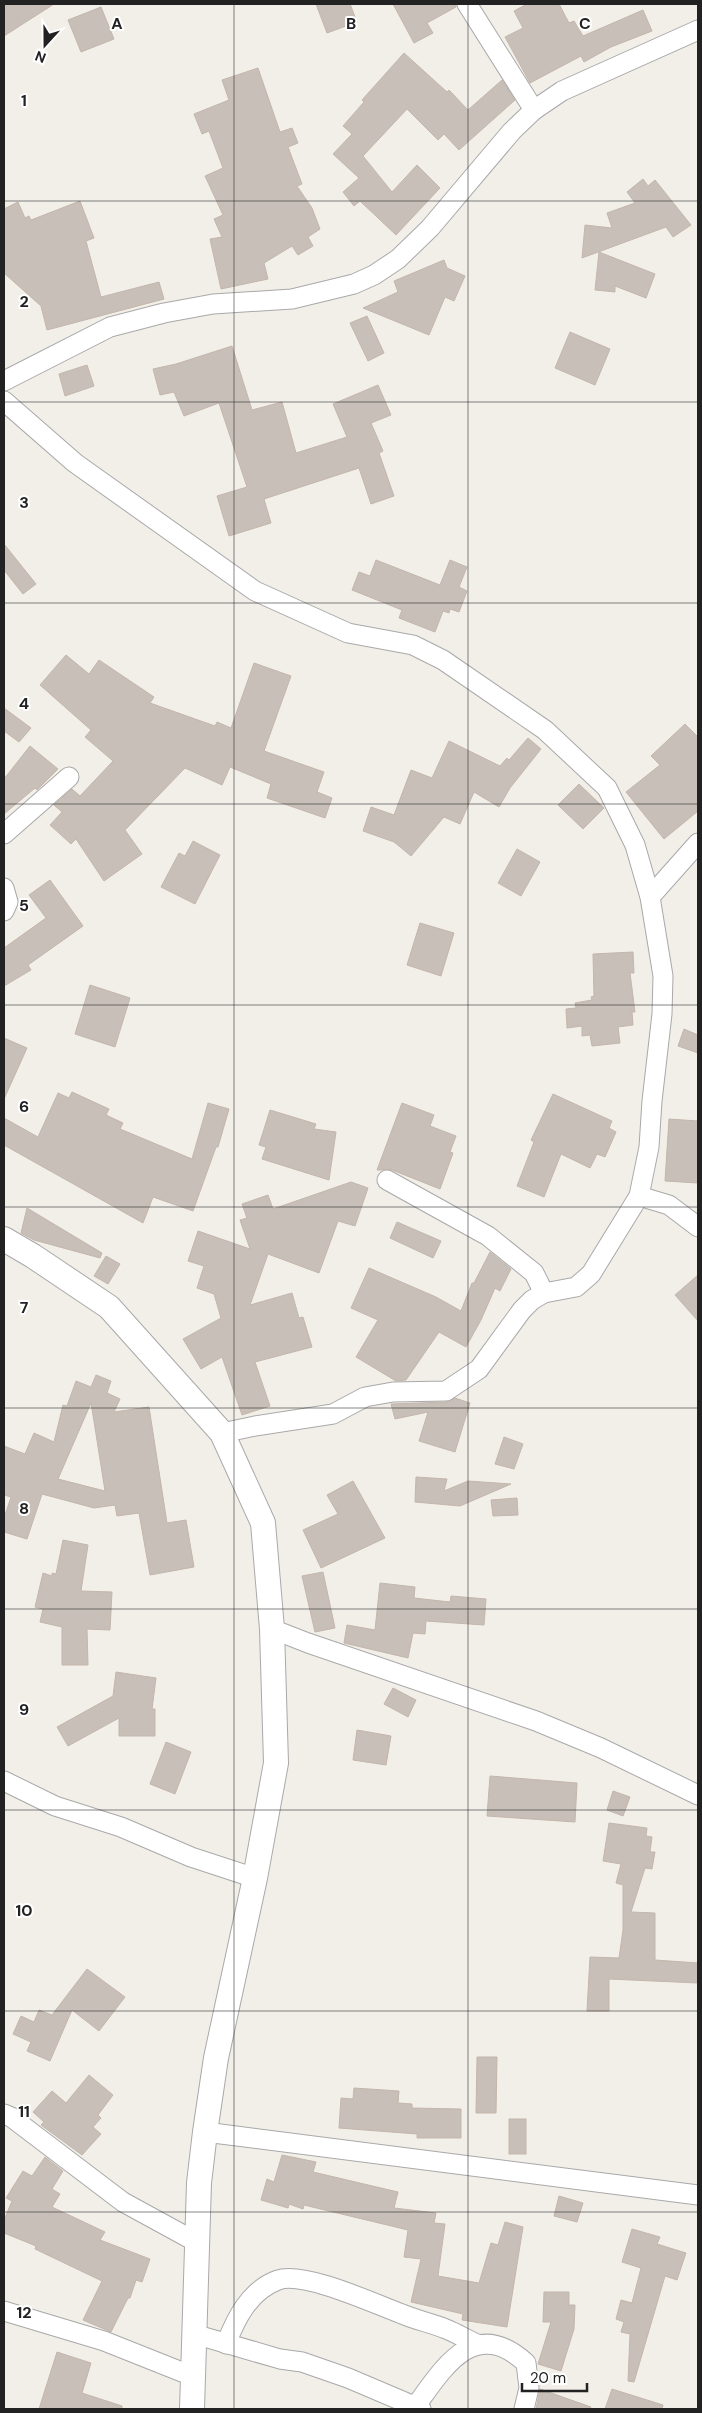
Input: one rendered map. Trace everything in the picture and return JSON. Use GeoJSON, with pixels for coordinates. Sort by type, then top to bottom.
{"type":"FeatureCollection","features":[{"type":"Feature","properties":{"kind":"street"},"geometry":{"type":"LineString","coordinates":[[467,4],[534,110]]}},
{"type":"Feature","properties":{"kind":"street"},"geometry":{"type":"LineString","coordinates":[[4,381],[110,327],[164,313],[213,304],[292,299],[354,284],[374,275],[398,259],[430,228],[506,138],[534,110],[562,91],[698,30]]}},
{"type":"Feature","properties":{"kind":"street"},"geometry":{"type":"LineString","coordinates":[[4,401],[75,463],[154,517],[255,591],[348,633],[413,645],[443,660],[545,730],[607,788],[635,845],[650,897],[663,976],[662,1014],[652,1101],[650,1147],[639,1196],[591,1274],[576,1288],[544,1293],[522,1310],[479,1369],[446,1391],[393,1392],[365,1397],[333,1414],[255,1426],[222,1434]]}},
{"type":"Feature","properties":{"kind":"street"},"geometry":{"type":"LineString","coordinates":[[4,834],[70,777]]}},
{"type":"Feature","properties":{"kind":"street"},"geometry":{"type":"LineString","coordinates":[[650,897],[698,843]]}},
{"type":"Feature","properties":{"kind":"street"},"geometry":{"type":"LineString","coordinates":[[4,888],[8,902],[4,911]]}},
{"type":"Feature","properties":{"kind":"street"},"geometry":{"type":"LineString","coordinates":[[387,1180],[488,1236],[534,1273],[544,1293]]}},
{"type":"Feature","properties":{"kind":"street"},"geometry":{"type":"LineString","coordinates":[[639,1196],[669,1205],[698,1227]]}},
{"type":"Feature","properties":{"kind":"street"},"geometry":{"type":"LineString","coordinates":[[4,1239],[109,1307],[222,1434],[263,1523],[272,1628],[276,1763],[255,1878],[216,2058],[205,2132],[199,2184],[192,2409]]}},
{"type":"Feature","properties":{"kind":"street"},"geometry":{"type":"LineString","coordinates":[[272,1628],[308,1643],[536,1721],[601,1748],[698,1795]]}},
{"type":"Feature","properties":{"kind":"street"},"geometry":{"type":"LineString","coordinates":[[4,1781],[55,1806],[122,1827],[191,1857],[255,1878]]}},
{"type":"Feature","properties":{"kind":"street"},"geometry":{"type":"LineString","coordinates":[[4,2114],[11,2117],[123,2202],[198,2243]]}},
{"type":"Feature","properties":{"kind":"street"},"geometry":{"type":"LineString","coordinates":[[205,2132],[698,2195]]}},
{"type":"Feature","properties":{"kind":"street"},"geometry":{"type":"LineString","coordinates":[[226,2344],[236,2318],[251,2299],[264,2288],[279,2280],[297,2279],[339,2290],[447,2329],[477,2344],[498,2347],[514,2353],[526,2363],[529,2388],[524,2409]]}},
{"type":"Feature","properties":{"kind":"street"},"geometry":{"type":"LineString","coordinates":[[4,2311],[104,2341],[192,2376]]}},
{"type":"Feature","properties":{"kind":"street"},"geometry":{"type":"LineString","coordinates":[[194,2334],[226,2344],[302,2362],[348,2378],[418,2408],[441,2371],[456,2354],[477,2344]]}},
{"type":"Feature","properties":{"kind":"building"},"geometry":{"type":"Polygon","coordinates":[[[4,4],[54,4],[4,36],[4,4]]]}},
{"type":"Feature","properties":{"kind":"building"},"geometry":{"type":"Polygon","coordinates":[[[316,4],[350,4],[357,22],[327,33],[316,4]]]}},
{"type":"Feature","properties":{"kind":"building"},"geometry":{"type":"Polygon","coordinates":[[[393,4],[456,4],[456,7],[427,23],[433,33],[414,43],[393,4]]]}},
{"type":"Feature","properties":{"kind":"building"},"geometry":{"type":"Polygon","coordinates":[[[527,4],[559,4],[569,23],[574,21],[583,36],[643,10],[652,31],[611,47],[584,62],[581,56],[530,83],[505,37],[523,28],[514,11],[527,4]]]}},
{"type":"Feature","properties":{"kind":"building"},"geometry":{"type":"Polygon","coordinates":[[[101,7],[114,39],[81,52],[68,20],[101,7]]]}},
{"type":"Feature","properties":{"kind":"building"},"geometry":{"type":"Polygon","coordinates":[[[404,53],[447,92],[449,90],[468,110],[502,80],[515,100],[459,150],[444,134],[438,140],[407,109],[363,156],[392,192],[417,165],[440,188],[396,235],[360,201],[354,206],[343,192],[359,178],[333,154],[352,134],[343,126],[364,102],[362,100],[404,53]]]}},
{"type":"Feature","properties":{"kind":"building"},"geometry":{"type":"Polygon","coordinates":[[[258,68],[280,132],[292,128],[298,143],[288,147],[302,184],[297,186],[312,208],[320,229],[308,237],[313,246],[298,255],[292,246],[264,263],[268,279],[221,289],[210,239],[222,237],[214,219],[223,215],[205,176],[223,168],[209,131],[202,134],[194,114],[229,100],[222,80],[258,68]]]}},
{"type":"Feature","properties":{"kind":"building"},"geometry":{"type":"Polygon","coordinates":[[[643,179],[648,186],[655,180],[691,225],[673,237],[666,227],[582,258],[585,225],[612,228],[607,213],[635,203],[627,192],[643,179]]]}},
{"type":"Feature","properties":{"kind":"building"},"geometry":{"type":"Polygon","coordinates":[[[80,201],[94,238],[86,241],[101,297],[159,282],[164,299],[47,330],[41,306],[4,273],[4,209],[18,202],[25,218],[29,216],[31,220],[80,201]]]}},
{"type":"Feature","properties":{"kind":"building"},"geometry":{"type":"Polygon","coordinates":[[[599,252],[655,274],[646,298],[615,286],[615,292],[595,290],[599,252]]]}},
{"type":"Feature","properties":{"kind":"building"},"geometry":{"type":"Polygon","coordinates":[[[444,260],[447,268],[465,276],[454,301],[445,297],[429,335],[363,308],[398,292],[394,281],[444,260]]]}},
{"type":"Feature","properties":{"kind":"building"},"geometry":{"type":"Polygon","coordinates":[[[367,316],[384,353],[368,361],[350,323],[367,316]]]}},
{"type":"Feature","properties":{"kind":"building"},"geometry":{"type":"Polygon","coordinates":[[[570,332],[610,349],[595,385],[555,368],[570,332]]]}},
{"type":"Feature","properties":{"kind":"building"},"geometry":{"type":"Polygon","coordinates":[[[232,346],[252,410],[282,402],[296,453],[347,437],[333,404],[378,385],[391,415],[371,423],[383,451],[379,453],[394,496],[371,504],[359,468],[264,499],[271,523],[229,536],[217,496],[247,487],[219,403],[184,416],[174,392],[160,395],[153,369],[176,364],[232,346]]]}},
{"type":"Feature","properties":{"kind":"building"},"geometry":{"type":"Polygon","coordinates":[[[87,365],[94,386],[65,396],[59,374],[87,365]]]}},
{"type":"Feature","properties":{"kind":"building"},"geometry":{"type":"Polygon","coordinates":[[[4,544],[36,584],[23,594],[4,570],[4,544]]]}},
{"type":"Feature","properties":{"kind":"building"},"geometry":{"type":"Polygon","coordinates":[[[376,560],[440,585],[450,560],[467,567],[459,587],[467,591],[459,612],[450,609],[449,613],[443,611],[435,632],[399,618],[402,610],[352,590],[359,572],[370,576],[376,560]]]}},
{"type":"Feature","properties":{"kind":"building"},"geometry":{"type":"Polygon","coordinates":[[[66,655],[89,674],[99,660],[154,697],[150,703],[215,726],[217,722],[231,728],[254,663],[291,676],[264,751],[324,772],[317,792],[332,798],[325,818],[267,798],[271,784],[230,767],[222,785],[185,768],[125,830],[142,854],[104,881],[76,839],[71,844],[50,825],[62,812],[54,805],[72,789],[80,796],[113,761],[85,737],[91,730],[40,685],[66,655]]]}},
{"type":"Feature","properties":{"kind":"building"},"geometry":{"type":"Polygon","coordinates":[[[4,708],[31,728],[19,742],[4,731],[4,708]]]}},
{"type":"Feature","properties":{"kind":"building"},"geometry":{"type":"Polygon","coordinates":[[[685,724],[698,737],[698,811],[664,839],[626,792],[660,765],[651,756],[685,724]]]}},
{"type":"Feature","properties":{"kind":"building"},"geometry":{"type":"Polygon","coordinates":[[[528,738],[541,749],[510,788],[499,807],[474,792],[460,824],[444,817],[411,856],[394,842],[363,831],[371,807],[394,815],[411,770],[432,778],[449,741],[500,766],[507,758],[509,760],[528,738]]]}},
{"type":"Feature","properties":{"kind":"building"},"geometry":{"type":"Polygon","coordinates":[[[30,746],[58,769],[37,790],[35,788],[4,814],[4,779],[30,746]]]}},
{"type":"Feature","properties":{"kind":"building"},"geometry":{"type":"Polygon","coordinates":[[[579,784],[604,808],[583,829],[558,805],[579,784]]]}},
{"type":"Feature","properties":{"kind":"building"},"geometry":{"type":"Polygon","coordinates":[[[193,841],[220,855],[195,904],[161,887],[179,853],[185,856],[193,841]]]}},
{"type":"Feature","properties":{"kind":"building"},"geometry":{"type":"Polygon","coordinates":[[[517,849],[540,862],[521,896],[498,883],[517,849]]]}},
{"type":"Feature","properties":{"kind":"building"},"geometry":{"type":"Polygon","coordinates":[[[50,880],[83,926],[28,965],[31,970],[4,986],[4,948],[46,918],[29,895],[50,880]]]}},
{"type":"Feature","properties":{"kind":"building"},"geometry":{"type":"Polygon","coordinates":[[[420,923],[454,933],[441,976],[407,965],[420,923]]]}},
{"type":"Feature","properties":{"kind":"building"},"geometry":{"type":"Polygon","coordinates":[[[633,952],[634,973],[630,973],[635,1012],[632,1012],[633,1025],[618,1027],[620,1043],[592,1046],[590,1035],[582,1036],[582,1026],[567,1028],[566,1009],[576,1008],[575,1003],[592,1000],[591,997],[594,996],[593,954],[633,952]]]}},
{"type":"Feature","properties":{"kind":"building"},"geometry":{"type":"Polygon","coordinates":[[[90,985],[130,998],[115,1047],[75,1034],[90,985]]]}},
{"type":"Feature","properties":{"kind":"building"},"geometry":{"type":"Polygon","coordinates":[[[684,1029],[698,1035],[698,1053],[678,1046],[684,1029]]]}},
{"type":"Feature","properties":{"kind":"building"},"geometry":{"type":"Polygon","coordinates":[[[4,1038],[27,1048],[4,1099],[4,1038]]]}},
{"type":"Feature","properties":{"kind":"building"},"geometry":{"type":"Polygon","coordinates":[[[72,1092],[109,1109],[106,1115],[123,1123],[120,1129],[192,1159],[208,1103],[229,1109],[218,1147],[216,1147],[193,1211],[153,1197],[143,1223],[4,1145],[4,1118],[38,1137],[58,1093],[69,1098],[72,1092]]]}},
{"type":"Feature","properties":{"kind":"building"},"geometry":{"type":"Polygon","coordinates":[[[553,1094],[612,1121],[609,1128],[616,1132],[605,1157],[597,1154],[590,1168],[561,1154],[544,1197],[517,1186],[534,1142],[531,1140],[553,1094]]]}},
{"type":"Feature","properties":{"kind":"building"},"geometry":{"type":"Polygon","coordinates":[[[402,1103],[434,1115],[430,1126],[456,1136],[450,1152],[453,1153],[440,1189],[392,1170],[377,1170],[402,1103]]]}},
{"type":"Feature","properties":{"kind":"building"},"geometry":{"type":"Polygon","coordinates":[[[270,1110],[316,1124],[314,1129],[336,1132],[329,1180],[262,1159],[266,1147],[259,1145],[270,1110]]]}},
{"type":"Feature","properties":{"kind":"building"},"geometry":{"type":"Polygon","coordinates":[[[669,1119],[698,1121],[698,1183],[665,1181],[669,1119]]]}},
{"type":"Feature","properties":{"kind":"building"},"geometry":{"type":"Polygon","coordinates":[[[351,1182],[368,1188],[355,1226],[338,1221],[319,1273],[268,1254],[250,1305],[292,1293],[299,1318],[303,1317],[312,1347],[255,1362],[270,1406],[242,1415],[222,1357],[201,1369],[183,1339],[221,1318],[214,1294],[197,1288],[204,1266],[188,1261],[198,1231],[250,1249],[240,1220],[247,1218],[242,1204],[268,1195],[273,1209],[351,1182]]]}},
{"type":"Feature","properties":{"kind":"building"},"geometry":{"type":"Polygon","coordinates":[[[27,1208],[102,1253],[100,1258],[34,1240],[21,1233],[27,1208]]]}},
{"type":"Feature","properties":{"kind":"building"},"geometry":{"type":"Polygon","coordinates":[[[397,1222],[441,1241],[433,1258],[390,1238],[397,1222]]]}},
{"type":"Feature","properties":{"kind":"building"},"geometry":{"type":"Polygon","coordinates":[[[490,1252],[511,1269],[500,1291],[495,1288],[481,1320],[466,1347],[439,1332],[406,1380],[396,1381],[356,1357],[378,1320],[351,1308],[369,1268],[436,1297],[461,1311],[472,1283],[474,1283],[490,1252]]]}},
{"type":"Feature","properties":{"kind":"building"},"geometry":{"type":"Polygon","coordinates":[[[106,1256],[120,1264],[108,1284],[94,1276],[106,1256]]]}},
{"type":"Feature","properties":{"kind":"building"},"geometry":{"type":"Polygon","coordinates":[[[698,1275],[698,1321],[675,1295],[698,1275]]]}},
{"type":"Feature","properties":{"kind":"building"},"geometry":{"type":"Polygon","coordinates":[[[96,1375],[111,1381],[107,1393],[120,1399],[114,1412],[149,1407],[167,1523],[186,1520],[194,1567],[150,1575],[139,1513],[117,1516],[115,1505],[94,1508],[42,1494],[27,1539],[4,1532],[4,1518],[11,1497],[4,1495],[4,1446],[25,1454],[34,1433],[54,1442],[63,1405],[67,1406],[76,1381],[91,1387],[96,1375]],[[91,1403],[58,1479],[105,1491],[91,1403]]]}},
{"type":"Feature","properties":{"kind":"building"},"geometry":{"type":"Polygon","coordinates":[[[455,1398],[470,1403],[455,1452],[419,1441],[428,1412],[395,1419],[391,1404],[446,1402],[455,1398]]]}},
{"type":"Feature","properties":{"kind":"building"},"geometry":{"type":"Polygon","coordinates":[[[504,1437],[523,1444],[514,1469],[495,1464],[504,1437]]]}},
{"type":"Feature","properties":{"kind":"building"},"geometry":{"type":"Polygon","coordinates":[[[416,1477],[447,1479],[444,1491],[468,1481],[511,1484],[460,1506],[415,1502],[416,1477]]]}},
{"type":"Feature","properties":{"kind":"building"},"geometry":{"type":"Polygon","coordinates":[[[353,1481],[385,1538],[321,1568],[303,1530],[338,1514],[327,1495],[353,1481]]]}},
{"type":"Feature","properties":{"kind":"building"},"geometry":{"type":"Polygon","coordinates":[[[517,1498],[518,1515],[493,1516],[491,1500],[517,1498]]]}},
{"type":"Feature","properties":{"kind":"building"},"geometry":{"type":"Polygon","coordinates":[[[63,1540],[88,1545],[81,1591],[112,1592],[110,1630],[87,1629],[88,1665],[62,1665],[62,1627],[40,1622],[43,1609],[35,1607],[43,1573],[52,1576],[52,1573],[56,1574],[63,1540]]]}},
{"type":"Feature","properties":{"kind":"building"},"geometry":{"type":"Polygon","coordinates":[[[323,1572],[335,1628],[315,1632],[302,1576],[323,1572]]]}},
{"type":"Feature","properties":{"kind":"building"},"geometry":{"type":"Polygon","coordinates":[[[380,1583],[415,1587],[414,1598],[450,1602],[451,1596],[486,1599],[484,1625],[426,1621],[425,1634],[413,1633],[408,1658],[344,1643],[347,1625],[375,1630],[380,1583]]]}},
{"type":"Feature","properties":{"kind":"building"},"geometry":{"type":"Polygon","coordinates":[[[116,1672],[156,1678],[152,1709],[155,1709],[155,1736],[119,1736],[119,1718],[68,1746],[57,1727],[113,1696],[116,1672]]]}},
{"type":"Feature","properties":{"kind":"building"},"geometry":{"type":"Polygon","coordinates":[[[393,1688],[416,1700],[408,1717],[384,1704],[393,1688]]]}},
{"type":"Feature","properties":{"kind":"building"},"geometry":{"type":"Polygon","coordinates":[[[357,1730],[391,1736],[386,1765],[353,1760],[357,1730]]]}},
{"type":"Feature","properties":{"kind":"building"},"geometry":{"type":"Polygon","coordinates":[[[166,1742],[191,1752],[175,1794],[150,1784],[166,1742]]]}},
{"type":"Feature","properties":{"kind":"building"},"geometry":{"type":"Polygon","coordinates":[[[490,1776],[577,1783],[575,1822],[487,1816],[490,1776]]]}},
{"type":"Feature","properties":{"kind":"building"},"geometry":{"type":"Polygon","coordinates":[[[613,1791],[630,1797],[623,1816],[607,1810],[613,1791]]]}},
{"type":"Feature","properties":{"kind":"building"},"geometry":{"type":"Polygon","coordinates":[[[609,1823],[647,1828],[646,1836],[652,1837],[650,1852],[655,1852],[652,1869],[645,1868],[631,1912],[655,1913],[655,1960],[698,1963],[698,1983],[609,1979],[609,2011],[587,2011],[590,1957],[619,1958],[623,1930],[623,1885],[616,1883],[621,1864],[603,1861],[609,1823]]]}},
{"type":"Feature","properties":{"kind":"building"},"geometry":{"type":"Polygon","coordinates":[[[87,1969],[125,1997],[99,2031],[72,2010],[50,2061],[27,2051],[31,2042],[13,2034],[21,2016],[34,2022],[39,2010],[52,2015],[87,1969]]]}},
{"type":"Feature","properties":{"kind":"building"},"geometry":{"type":"Polygon","coordinates":[[[477,2057],[497,2057],[496,2113],[476,2113],[477,2057]]]}},
{"type":"Feature","properties":{"kind":"building"},"geometry":{"type":"Polygon","coordinates":[[[89,2075],[113,2095],[98,2115],[101,2118],[93,2127],[101,2134],[82,2155],[41,2125],[44,2122],[33,2112],[52,2091],[66,2103],[89,2075]]]}},
{"type":"Feature","properties":{"kind":"building"},"geometry":{"type":"Polygon","coordinates":[[[354,2088],[399,2091],[398,2103],[412,2104],[412,2108],[461,2109],[461,2138],[417,2138],[417,2134],[339,2128],[341,2098],[353,2099],[354,2088]]]}},
{"type":"Feature","properties":{"kind":"building"},"geometry":{"type":"Polygon","coordinates":[[[509,2119],[526,2119],[526,2154],[509,2154],[509,2119]]]}},
{"type":"Feature","properties":{"kind":"building"},"geometry":{"type":"Polygon","coordinates":[[[282,2155],[316,2162],[313,2172],[398,2192],[394,2208],[436,2213],[434,2223],[445,2224],[438,2276],[479,2283],[491,2243],[498,2245],[505,2222],[523,2227],[507,2327],[462,2320],[463,2314],[411,2302],[421,2259],[404,2257],[408,2230],[304,2205],[303,2209],[289,2204],[288,2208],[261,2200],[267,2179],[274,2182],[282,2155]]]}},
{"type":"Feature","properties":{"kind":"building"},"geometry":{"type":"Polygon","coordinates":[[[45,2157],[63,2171],[52,2189],[60,2194],[52,2207],[105,2232],[100,2240],[150,2259],[142,2282],[136,2280],[130,2298],[128,2298],[111,2332],[83,2320],[102,2281],[35,2249],[36,2246],[4,2233],[4,2220],[12,2201],[6,2198],[23,2171],[32,2176],[45,2157]]]}},
{"type":"Feature","properties":{"kind":"building"},"geometry":{"type":"Polygon","coordinates":[[[559,2196],[583,2203],[577,2222],[554,2216],[559,2196]]]}},
{"type":"Feature","properties":{"kind":"building"},"geometry":{"type":"Polygon","coordinates":[[[632,2229],[660,2237],[657,2244],[686,2253],[677,2280],[665,2276],[634,2382],[628,2381],[630,2334],[621,2332],[624,2322],[616,2319],[621,2300],[632,2303],[641,2268],[622,2262],[632,2229]]]}},
{"type":"Feature","properties":{"kind":"building"},"geometry":{"type":"Polygon","coordinates":[[[544,2292],[569,2292],[569,2305],[575,2305],[574,2329],[561,2371],[538,2364],[551,2322],[543,2322],[544,2292]]]}},
{"type":"Feature","properties":{"kind":"building"},"geometry":{"type":"Polygon","coordinates":[[[57,2352],[91,2363],[82,2393],[122,2406],[122,2409],[39,2409],[57,2352]]]}},
{"type":"Feature","properties":{"kind":"building"},"geometry":{"type":"Polygon","coordinates":[[[540,2389],[591,2407],[590,2409],[536,2409],[540,2389]]]}},
{"type":"Feature","properties":{"kind":"building"},"geometry":{"type":"Polygon","coordinates":[[[612,2389],[663,2405],[662,2409],[605,2409],[612,2389]]]}}]}
